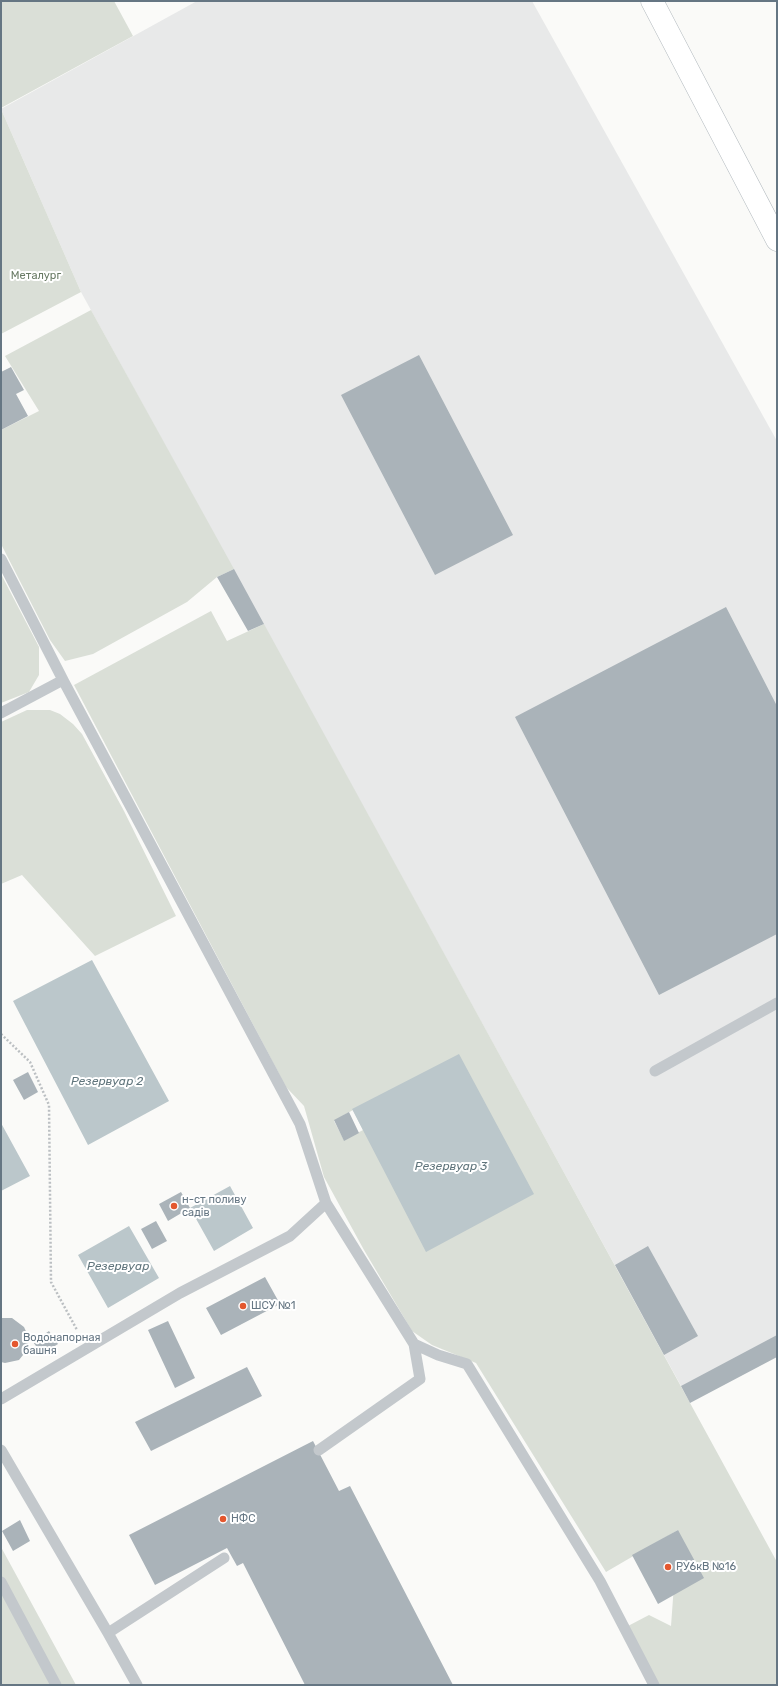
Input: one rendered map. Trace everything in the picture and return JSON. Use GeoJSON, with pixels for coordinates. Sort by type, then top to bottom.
{"type":"FeatureCollection","features":[{"type":"Feature","properties":{"kind":"main road"},"geometry":{"type":"LineString","coordinates":[[652,1],[777,240]]}},
{"type":"Feature","properties":{"kind":"lane"},"geometry":{"type":"LineString","coordinates":[[1,558],[63,680],[300,1124],[326,1203],[414,1344],[420,1379],[319,1450]]}},
{"type":"Feature","properties":{"kind":"lane"},"geometry":{"type":"LineString","coordinates":[[1,713],[63,680]]}},
{"type":"Feature","properties":{"kind":"lane"},"geometry":{"type":"LineString","coordinates":[[655,1071],[777,1003]]}},
{"type":"Feature","properties":{"kind":"lane"},"geometry":{"type":"LineString","coordinates":[[1,1399],[180,1293],[290,1236],[326,1203]]}},
{"type":"Feature","properties":{"kind":"lane"},"geometry":{"type":"LineString","coordinates":[[414,1344],[438,1355],[467,1364],[600,1582],[654,1685]]}},
{"type":"Feature","properties":{"kind":"lane"},"geometry":{"type":"LineString","coordinates":[[1,1450],[137,1685]]}},
{"type":"Feature","properties":{"kind":"lane"},"geometry":{"type":"LineString","coordinates":[[108,1633],[224,1558]]}},
{"type":"Feature","properties":{"kind":"lane"},"geometry":{"type":"LineString","coordinates":[[1,1582],[56,1685]]}},
{"type":"Feature","properties":{"kind":"path"},"geometry":{"type":"LineString","coordinates":[[1,1034],[30,1062],[49,1105],[51,1282],[86,1348]]}},
{"type":"Feature","properties":{"kind":"shaded area"},"geometry":{"type":"Polygon","coordinates":[[[197,1],[532,1],[777,441],[777,1345],[686,1395],[81,292],[1,109],[197,1]]]}},
{"type":"Feature","properties":{"kind":"green space"},"geometry":{"type":"Polygon","coordinates":[[[1,1],[114,1],[133,36],[1,108],[1,1]]]}},
{"type":"Feature","properties":{"kind":"green space","name":"Металург"},"geometry":{"type":"Polygon","coordinates":[[[1,109],[81,292],[1,334],[1,109]]]}},
{"type":"Feature","properties":{"kind":"green space"},"geometry":{"type":"Polygon","coordinates":[[[91,310],[234,569],[217,577],[187,602],[93,654],[65,661],[50,640],[1,544],[1,430],[39,411],[5,356],[91,310]]]}},
{"type":"Feature","properties":{"kind":"green space"},"geometry":{"type":"Polygon","coordinates":[[[1,574],[39,647],[39,675],[29,692],[1,703],[1,574]]]}},
{"type":"Feature","properties":{"kind":"green space"},"geometry":{"type":"Polygon","coordinates":[[[211,611],[227,641],[264,624],[777,1562],[777,1685],[659,1685],[628,1626],[649,1615],[671,1626],[678,1530],[606,1572],[476,1363],[432,1345],[412,1331],[364,1250],[324,1177],[304,1106],[286,1087],[74,685],[211,611]],[[353,1110],[334,1121],[344,1140],[363,1130],[353,1110]]]}},
{"type":"Feature","properties":{"kind":"green space"},"geometry":{"type":"Polygon","coordinates":[[[27,710],[50,710],[60,714],[73,724],[82,734],[124,811],[176,916],[95,956],[22,875],[1,884],[1,722],[27,710]]]}},
{"type":"Feature","properties":{"kind":"green space"},"geometry":{"type":"Polygon","coordinates":[[[1,1547],[76,1685],[1,1685],[1,1547]]]}},
{"type":"Feature","properties":{"kind":"water","name":"Резервуар 2"},"geometry":{"type":"Polygon","coordinates":[[[92,960],[169,1101],[88,1145],[13,1001],[92,960]]]}},
{"type":"Feature","properties":{"kind":"water","name":"Резервуар 3"},"geometry":{"type":"Polygon","coordinates":[[[459,1054],[534,1194],[426,1252],[352,1109],[459,1054]]]}},
{"type":"Feature","properties":{"kind":"water"},"geometry":{"type":"Polygon","coordinates":[[[1,1123],[30,1176],[1,1191],[1,1123]]]}},
{"type":"Feature","properties":{"kind":"water"},"geometry":{"type":"Polygon","coordinates":[[[230,1186],[253,1228],[214,1251],[190,1208],[230,1186]]]}},
{"type":"Feature","properties":{"kind":"water","name":"Резервуар"},"geometry":{"type":"Polygon","coordinates":[[[129,1226],[159,1278],[108,1308],[78,1255],[129,1226]]]}},
{"type":"Feature","properties":{"kind":"building"},"geometry":{"type":"Polygon","coordinates":[[[419,355],[513,535],[435,575],[341,395],[419,355]]]}},
{"type":"Feature","properties":{"kind":"building"},"geometry":{"type":"Polygon","coordinates":[[[11,367],[24,390],[16,394],[28,416],[1,430],[1,372],[11,367]]]}},
{"type":"Feature","properties":{"kind":"building"},"geometry":{"type":"Polygon","coordinates":[[[234,569],[264,624],[248,631],[217,577],[234,569]]]}},
{"type":"Feature","properties":{"kind":"building"},"geometry":{"type":"Polygon","coordinates":[[[726,607],[777,706],[777,934],[659,995],[515,717],[726,607]]]}},
{"type":"Feature","properties":{"kind":"building"},"geometry":{"type":"Polygon","coordinates":[[[28,1072],[38,1092],[24,1100],[13,1080],[28,1072]]]}},
{"type":"Feature","properties":{"kind":"building"},"geometry":{"type":"Polygon","coordinates":[[[349,1112],[359,1133],[344,1141],[334,1120],[349,1112]]]}},
{"type":"Feature","properties":{"kind":"building","name":"н-ст поливу садів"},"geometry":{"type":"Polygon","coordinates":[[[181,1192],[190,1208],[168,1221],[159,1204],[181,1192]]]}},
{"type":"Feature","properties":{"kind":"building"},"geometry":{"type":"Polygon","coordinates":[[[156,1221],[167,1241],[152,1249],[141,1229],[156,1221]]]}},
{"type":"Feature","properties":{"kind":"building"},"geometry":{"type":"Polygon","coordinates":[[[648,1246],[698,1336],[664,1355],[615,1265],[648,1246]]]}},
{"type":"Feature","properties":{"kind":"building","name":"ШСУ №1"},"geometry":{"type":"Polygon","coordinates":[[[265,1277],[280,1304],[221,1335],[206,1308],[265,1277]]]}},
{"type":"Feature","properties":{"kind":"building","name":"Водонапорная башня"},"geometry":{"type":"Polygon","coordinates":[[[1,1318],[12,1318],[24,1327],[29,1338],[27,1350],[19,1360],[5,1363],[1,1362],[1,1318]]]}},
{"type":"Feature","properties":{"kind":"building"},"geometry":{"type":"Polygon","coordinates":[[[168,1321],[195,1378],[175,1388],[148,1330],[168,1321]]]}},
{"type":"Feature","properties":{"kind":"building"},"geometry":{"type":"Polygon","coordinates":[[[49,1331],[58,1344],[42,1354],[33,1342],[49,1331]]]}},
{"type":"Feature","properties":{"kind":"building"},"geometry":{"type":"Polygon","coordinates":[[[777,1335],[777,1357],[690,1403],[681,1386],[777,1335]]]}},
{"type":"Feature","properties":{"kind":"building"},"geometry":{"type":"Polygon","coordinates":[[[247,1367],[262,1396],[151,1451],[135,1422],[247,1367]]]}},
{"type":"Feature","properties":{"kind":"building"},"geometry":{"type":"Polygon","coordinates":[[[313,1441],[339,1491],[350,1486],[453,1685],[305,1685],[243,1563],[237,1566],[227,1548],[155,1585],[129,1535],[313,1441]]]}},
{"type":"Feature","properties":{"kind":"building"},"geometry":{"type":"Polygon","coordinates":[[[20,1520],[30,1541],[13,1551],[2,1531],[20,1520]]]}},
{"type":"Feature","properties":{"kind":"building","name":"РУ6кВ №16"},"geometry":{"type":"Polygon","coordinates":[[[678,1530],[704,1578],[658,1604],[632,1555],[678,1530]]]}},
{"type":"Feature","properties":{"kind":"place","name":"н-ст поливу садів"},"geometry":{"type":"Point","coordinates":[174,1206]}},
{"type":"Feature","properties":{"kind":"place","name":"ШСУ №1"},"geometry":{"type":"Point","coordinates":[243,1306]}},
{"type":"Feature","properties":{"kind":"place","name":"Водонапорная башня"},"geometry":{"type":"Point","coordinates":[15,1344]}},
{"type":"Feature","properties":{"kind":"place","name":"НФС"},"geometry":{"type":"Point","coordinates":[223,1519]}},
{"type":"Feature","properties":{"kind":"place","name":"РУ6кВ №16"},"geometry":{"type":"Point","coordinates":[668,1567]}}]}
